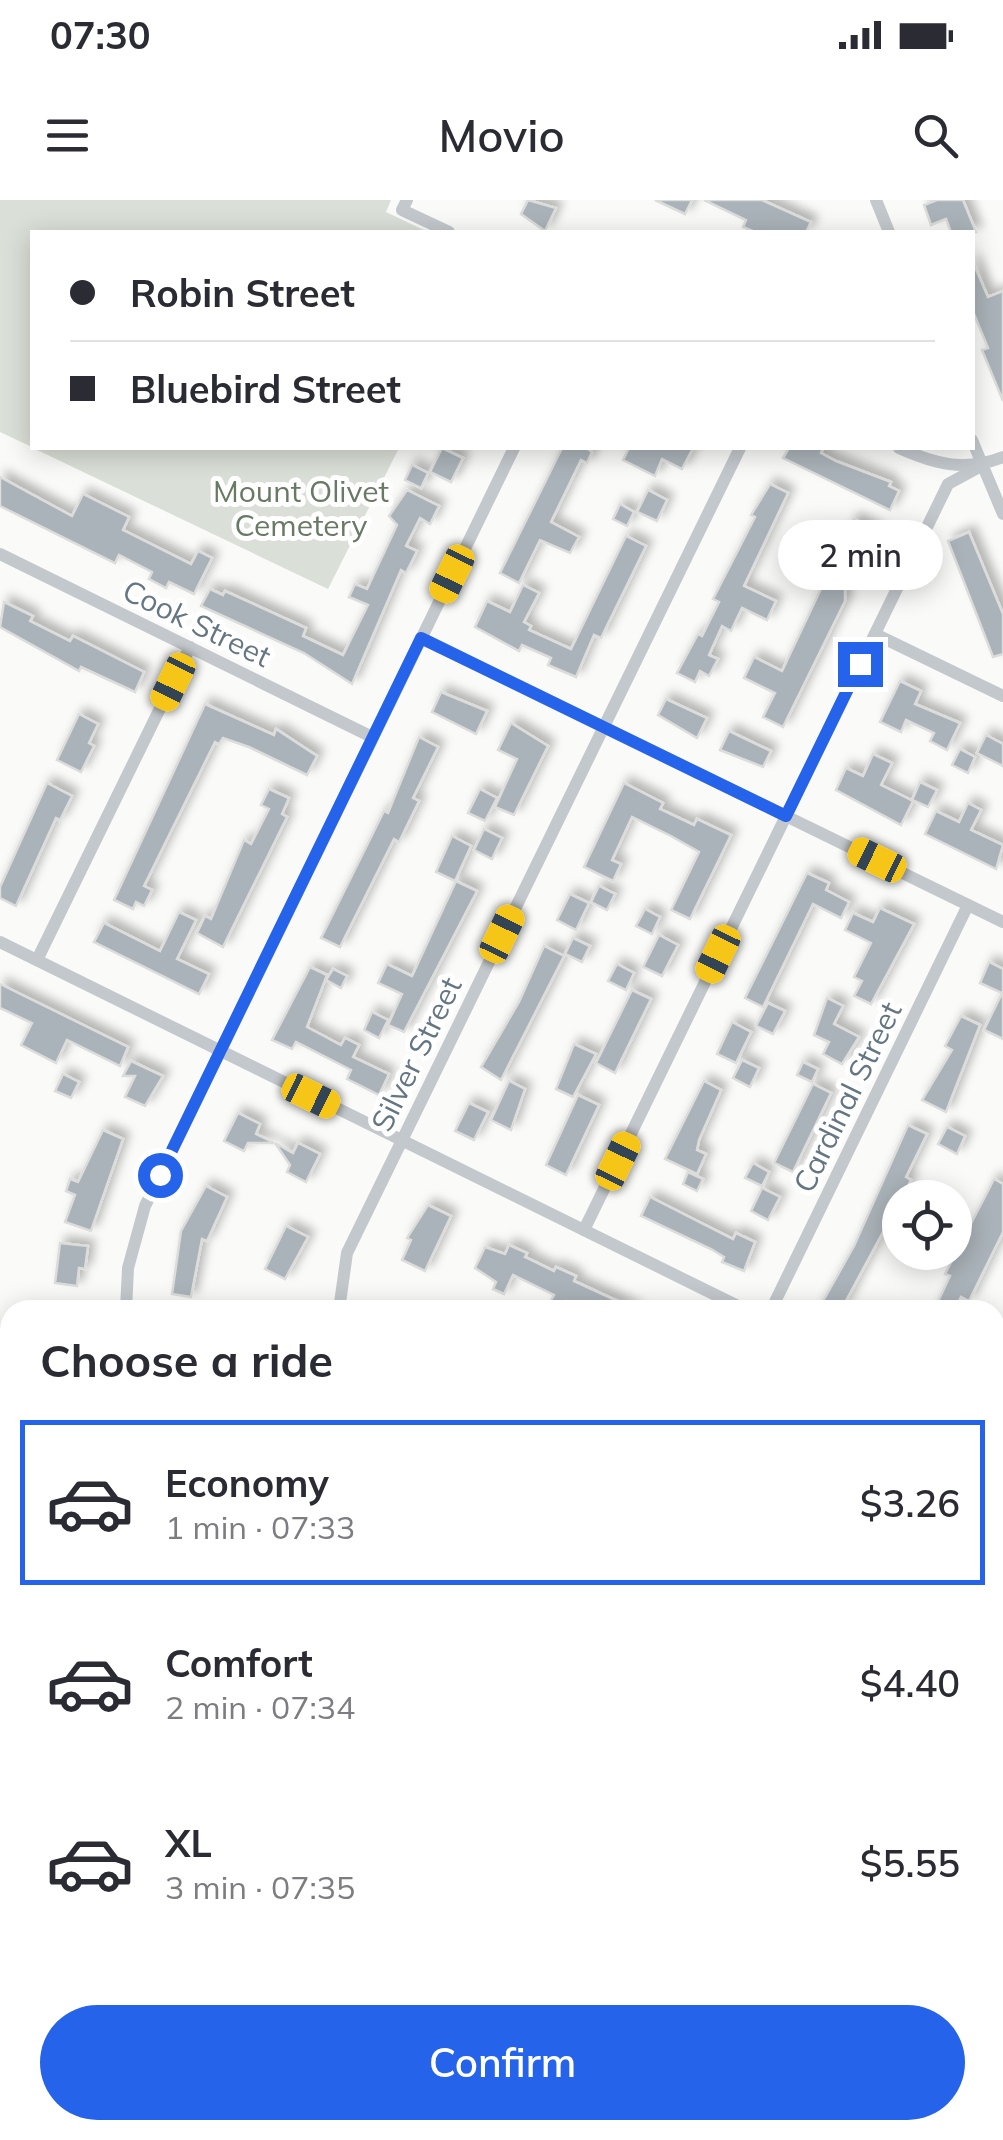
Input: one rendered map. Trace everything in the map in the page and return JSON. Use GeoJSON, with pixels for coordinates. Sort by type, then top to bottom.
{"type":"FeatureCollection","features":[{"type":"Feature","properties":{"kind":"street"},"geometry":{"type":"LineString","coordinates":[[876,200],[888,230]]}},
{"type":"Feature","properties":{"kind":"street"},"geometry":{"type":"LineString","coordinates":[[405,205],[446,230]]}},
{"type":"Feature","properties":{"kind":"street"},"geometry":{"type":"LineString","coordinates":[[975,447],[1003,514]]}},
{"type":"Feature","properties":{"kind":"street"},"geometry":{"type":"LineString","coordinates":[[126,1300],[128,1268],[144,1206],[513,450]]}},
{"type":"Feature","properties":{"kind":"street","name":"Silver Street"},"geometry":{"type":"LineString","coordinates":[[341,1300],[348,1254],[739,450]]}},
{"type":"Feature","properties":{"kind":"street"},"geometry":{"type":"LineString","coordinates":[[903,450],[938,466],[983,465]]}},
{"type":"Feature","properties":{"kind":"street"},"geometry":{"type":"LineString","coordinates":[[584,1230],[948,484],[1003,457]]}},
{"type":"Feature","properties":{"kind":"street","name":"Cook Street"},"geometry":{"type":"LineString","coordinates":[[0,554],[372,737]]}},
{"type":"Feature","properties":{"kind":"street"},"geometry":{"type":"LineString","coordinates":[[875,634],[1003,696]]}},
{"type":"Feature","properties":{"kind":"street"},"geometry":{"type":"LineString","coordinates":[[421,638],[1003,922]]}},
{"type":"Feature","properties":{"kind":"street"},"geometry":{"type":"LineString","coordinates":[[37,960],[190,647]]}},
{"type":"Feature","properties":{"kind":"street","name":"Cardinal Street"},"geometry":{"type":"LineString","coordinates":[[776,1300],[968,905]]}},
{"type":"Feature","properties":{"kind":"street"},"geometry":{"type":"LineString","coordinates":[[0,942],[726,1300]]}},
{"type":"Feature","properties":{"kind":"green space"},"geometry":{"type":"Polygon","coordinates":[[[0,200],[391,200],[386,212],[424,230],[30,230],[30,446],[0,432],[0,200]]]}},
{"type":"Feature","properties":{"kind":"green space","name":"Mount Olivet Cemetery"},"geometry":{"type":"Polygon","coordinates":[[[37,450],[398,450],[328,589],[37,450]]]}},
{"type":"Feature","properties":{"kind":"building"},"geometry":{"type":"Polygon","coordinates":[[[528,200],[556,208],[545,230],[521,214],[528,200]]]}},
{"type":"Feature","properties":{"kind":"building"},"geometry":{"type":"Polygon","coordinates":[[[655,200],[692,200],[685,214],[655,200]]]}},
{"type":"Feature","properties":{"kind":"building"},"geometry":{"type":"Polygon","coordinates":[[[704,200],[762,200],[811,222],[807,230],[750,230],[743,227],[746,220],[704,200]]]}},
{"type":"Feature","properties":{"kind":"building"},"geometry":{"type":"Polygon","coordinates":[[[937,200],[963,200],[976,232],[950,230],[946,219],[931,225],[924,205],[937,200]]]}},
{"type":"Feature","properties":{"kind":"building"},"geometry":{"type":"Polygon","coordinates":[[[975,267],[988,297],[1003,291],[1003,401],[982,350],[988,348],[975,316],[975,267]]]}},
{"type":"Feature","properties":{"kind":"building"},"geometry":{"type":"Polygon","coordinates":[[[441,450],[463,458],[451,482],[430,472],[441,450]]]}},
{"type":"Feature","properties":{"kind":"building"},"geometry":{"type":"Polygon","coordinates":[[[561,450],[590,450],[587,463],[581,460],[551,522],[579,537],[570,553],[540,540],[519,583],[500,573],[561,450]]]}},
{"type":"Feature","properties":{"kind":"building"},"geometry":{"type":"Polygon","coordinates":[[[628,450],[692,450],[682,469],[662,459],[655,476],[623,460],[628,450]]]}},
{"type":"Feature","properties":{"kind":"building"},"geometry":{"type":"Polygon","coordinates":[[[788,450],[822,450],[821,453],[836,461],[891,482],[889,486],[899,491],[890,510],[783,458],[788,450]]]}},
{"type":"Feature","properties":{"kind":"building"},"geometry":{"type":"Polygon","coordinates":[[[412,465],[428,473],[421,488],[405,480],[412,465]]]}},
{"type":"Feature","properties":{"kind":"building"},"geometry":{"type":"Polygon","coordinates":[[[0,477],[72,516],[83,494],[129,517],[123,530],[191,564],[198,551],[212,558],[194,594],[169,582],[166,588],[149,579],[152,572],[119,555],[115,563],[0,506],[0,477]]]}},
{"type":"Feature","properties":{"kind":"building"},"geometry":{"type":"Polygon","coordinates":[[[770,484],[788,493],[744,586],[776,601],[767,620],[742,608],[731,631],[722,626],[709,655],[718,659],[709,676],[700,671],[695,682],[677,673],[719,602],[713,599],[755,517],[751,515],[770,484]]]}},
{"type":"Feature","properties":{"kind":"building"},"geometry":{"type":"Polygon","coordinates":[[[407,490],[439,506],[430,524],[420,518],[406,546],[417,551],[406,573],[401,570],[352,684],[304,653],[201,606],[210,589],[223,595],[225,591],[306,628],[303,636],[343,655],[368,605],[349,597],[355,584],[367,589],[397,525],[389,516],[407,490]]]}},
{"type":"Feature","properties":{"kind":"building"},"geometry":{"type":"Polygon","coordinates":[[[648,490],[667,500],[657,521],[637,512],[648,490]]]}},
{"type":"Feature","properties":{"kind":"building"},"geometry":{"type":"Polygon","coordinates":[[[620,504],[634,512],[627,526],[613,519],[620,504]]]}},
{"type":"Feature","properties":{"kind":"building"},"geometry":{"type":"Polygon","coordinates":[[[854,519],[876,530],[874,538],[865,557],[860,554],[845,588],[845,601],[783,727],[763,717],[775,693],[744,678],[754,657],[782,671],[854,519]]]}},
{"type":"Feature","properties":{"kind":"building"},"geometry":{"type":"Polygon","coordinates":[[[969,532],[1003,614],[1003,654],[993,657],[948,541],[969,532]]]}},
{"type":"Feature","properties":{"kind":"building"},"geometry":{"type":"Polygon","coordinates":[[[626,536],[646,546],[601,638],[594,635],[576,677],[548,665],[551,658],[522,645],[519,651],[475,627],[487,601],[510,612],[523,585],[539,593],[524,622],[531,626],[529,630],[571,649],[626,536]]]}},
{"type":"Feature","properties":{"kind":"building"},"geometry":{"type":"Polygon","coordinates":[[[4,602],[33,616],[30,621],[70,641],[73,636],[144,672],[135,692],[81,667],[79,671],[0,627],[4,602]]]}},
{"type":"Feature","properties":{"kind":"building"},"geometry":{"type":"Polygon","coordinates":[[[900,681],[921,691],[915,704],[960,723],[947,750],[930,741],[934,733],[906,720],[901,732],[880,722],[900,681]]]}},
{"type":"Feature","properties":{"kind":"building"},"geometry":{"type":"Polygon","coordinates":[[[441,692],[487,711],[476,734],[432,712],[441,692]]]}},
{"type":"Feature","properties":{"kind":"building"},"geometry":{"type":"Polygon","coordinates":[[[666,699],[707,718],[697,738],[658,715],[666,699]]]}},
{"type":"Feature","properties":{"kind":"building"},"geometry":{"type":"Polygon","coordinates":[[[205,704],[274,735],[276,729],[317,756],[307,775],[249,747],[223,738],[219,744],[215,742],[144,886],[152,890],[144,906],[136,902],[133,909],[114,900],[205,704]]]}},
{"type":"Feature","properties":{"kind":"building"},"geometry":{"type":"Polygon","coordinates":[[[79,714],[98,724],[89,743],[94,746],[81,772],[57,760],[79,714]]]}},
{"type":"Feature","properties":{"kind":"building"},"geometry":{"type":"Polygon","coordinates":[[[511,723],[548,746],[514,815],[495,807],[517,759],[498,750],[511,723]]]}},
{"type":"Feature","properties":{"kind":"building"},"geometry":{"type":"Polygon","coordinates":[[[729,731],[771,751],[763,767],[720,750],[729,731]]]}},
{"type":"Feature","properties":{"kind":"building"},"geometry":{"type":"Polygon","coordinates":[[[986,735],[1003,744],[1003,766],[977,753],[986,735]]]}},
{"type":"Feature","properties":{"kind":"building"},"geometry":{"type":"Polygon","coordinates":[[[419,737],[438,747],[413,798],[419,801],[399,842],[394,839],[340,947],[321,938],[384,811],[388,813],[419,737]]]}},
{"type":"Feature","properties":{"kind":"building"},"geometry":{"type":"Polygon","coordinates":[[[960,749],[975,757],[968,773],[952,765],[960,749]]]}},
{"type":"Feature","properties":{"kind":"building"},"geometry":{"type":"Polygon","coordinates":[[[873,754],[892,763],[881,785],[913,801],[901,825],[836,790],[846,768],[863,776],[873,754]]]}},
{"type":"Feature","properties":{"kind":"building"},"geometry":{"type":"Polygon","coordinates":[[[920,782],[937,790],[928,807],[912,800],[920,782]]]}},
{"type":"Feature","properties":{"kind":"building"},"geometry":{"type":"Polygon","coordinates":[[[47,783],[72,796],[60,820],[56,818],[16,906],[0,898],[0,887],[47,783]]]}},
{"type":"Feature","properties":{"kind":"building"},"geometry":{"type":"Polygon","coordinates":[[[624,783],[663,803],[660,809],[694,825],[697,819],[731,835],[690,919],[671,910],[699,852],[671,836],[632,817],[612,860],[621,864],[613,881],[584,867],[624,783]]]}},
{"type":"Feature","properties":{"kind":"building"},"geometry":{"type":"Polygon","coordinates":[[[269,789],[289,798],[282,814],[287,817],[223,947],[197,933],[205,916],[211,919],[244,840],[251,844],[269,809],[261,805],[269,789]]]}},
{"type":"Feature","properties":{"kind":"building"},"geometry":{"type":"Polygon","coordinates":[[[480,789],[497,798],[485,821],[468,813],[480,789]]]}},
{"type":"Feature","properties":{"kind":"building"},"geometry":{"type":"Polygon","coordinates":[[[968,803],[981,810],[971,830],[1003,845],[996,869],[925,834],[936,811],[959,822],[968,803]]]}},
{"type":"Feature","properties":{"kind":"building"},"geometry":{"type":"Polygon","coordinates":[[[484,829],[502,838],[492,859],[474,850],[484,829]]]}},
{"type":"Feature","properties":{"kind":"building"},"geometry":{"type":"Polygon","coordinates":[[[452,836],[471,846],[455,881],[436,872],[452,836]]]}},
{"type":"Feature","properties":{"kind":"building"},"geometry":{"type":"Polygon","coordinates":[[[807,873],[829,883],[826,890],[849,902],[841,918],[813,904],[763,1007],[745,998],[807,873]]]}},
{"type":"Feature","properties":{"kind":"building"},"geometry":{"type":"Polygon","coordinates":[[[456,881],[477,891],[404,1032],[388,1025],[402,994],[378,983],[387,964],[412,976],[456,881]]]}},
{"type":"Feature","properties":{"kind":"building"},"geometry":{"type":"Polygon","coordinates":[[[599,886],[615,894],[607,910],[591,902],[599,886]]]}},
{"type":"Feature","properties":{"kind":"building"},"geometry":{"type":"Polygon","coordinates":[[[570,894],[589,903],[576,930],[557,920],[570,894]]]}},
{"type":"Feature","properties":{"kind":"building"},"geometry":{"type":"Polygon","coordinates":[[[880,908],[914,924],[871,1004],[854,996],[862,981],[854,977],[871,943],[845,930],[853,913],[873,922],[880,908]]]}},
{"type":"Feature","properties":{"kind":"building"},"geometry":{"type":"Polygon","coordinates":[[[645,909],[660,917],[652,934],[636,926],[645,909]]]}},
{"type":"Feature","properties":{"kind":"building"},"geometry":{"type":"Polygon","coordinates":[[[179,912],[196,920],[177,959],[209,974],[199,994],[94,942],[104,923],[160,951],[179,912]]]}},
{"type":"Feature","properties":{"kind":"building"},"geometry":{"type":"Polygon","coordinates":[[[659,935],[678,945],[662,976],[643,967],[659,935]]]}},
{"type":"Feature","properties":{"kind":"building"},"geometry":{"type":"Polygon","coordinates":[[[573,938],[590,946],[582,962],[565,954],[573,938]]]}},
{"type":"Feature","properties":{"kind":"building"},"geometry":{"type":"Polygon","coordinates":[[[544,946],[564,956],[501,1080],[481,1067],[519,1002],[544,946]]]}},
{"type":"Feature","properties":{"kind":"building"},"geometry":{"type":"Polygon","coordinates":[[[989,962],[1003,969],[1003,1039],[984,1030],[1002,993],[980,983],[989,962]]]}},
{"type":"Feature","properties":{"kind":"building"},"geometry":{"type":"Polygon","coordinates":[[[617,964],[634,973],[626,990],[608,981],[617,964]]]}},
{"type":"Feature","properties":{"kind":"building"},"geometry":{"type":"Polygon","coordinates":[[[310,967],[327,975],[307,1027],[341,1045],[345,1038],[359,1045],[353,1057],[389,1074],[379,1095],[347,1079],[351,1070],[296,1042],[292,1049],[272,1040],[310,967]]]}},
{"type":"Feature","properties":{"kind":"building"},"geometry":{"type":"Polygon","coordinates":[[[333,969],[347,976],[341,988],[326,980],[333,969]]]}},
{"type":"Feature","properties":{"kind":"building"},"geometry":{"type":"Polygon","coordinates":[[[0,984],[128,1047],[120,1066],[67,1040],[56,1063],[21,1045],[32,1023],[0,1008],[0,984]]]}},
{"type":"Feature","properties":{"kind":"building"},"geometry":{"type":"Polygon","coordinates":[[[632,990],[651,999],[615,1073],[596,1063],[632,990]]]}},
{"type":"Feature","properties":{"kind":"building"},"geometry":{"type":"Polygon","coordinates":[[[827,998],[843,1006],[834,1024],[859,1037],[842,1064],[823,1054],[829,1042],[814,1035],[827,998]]]}},
{"type":"Feature","properties":{"kind":"building"},"geometry":{"type":"Polygon","coordinates":[[[768,1003],[785,1011],[773,1034],[756,1026],[768,1003]]]}},
{"type":"Feature","properties":{"kind":"building"},"geometry":{"type":"Polygon","coordinates":[[[372,1012],[388,1020],[379,1038],[364,1030],[372,1012]]]}},
{"type":"Feature","properties":{"kind":"building"},"geometry":{"type":"Polygon","coordinates":[[[961,1016],[980,1025],[946,1112],[922,1100],[952,1050],[945,1046],[961,1016]]]}},
{"type":"Feature","properties":{"kind":"building"},"geometry":{"type":"Polygon","coordinates":[[[732,1022],[751,1032],[736,1063],[717,1054],[732,1022]]]}},
{"type":"Feature","properties":{"kind":"building"},"geometry":{"type":"Polygon","coordinates":[[[574,1044],[596,1054],[573,1097],[556,1089],[574,1044]]]}},
{"type":"Feature","properties":{"kind":"building"},"geometry":{"type":"Polygon","coordinates":[[[742,1060],[759,1068],[750,1087],[733,1078],[742,1060]]]}},
{"type":"Feature","properties":{"kind":"building"},"geometry":{"type":"Polygon","coordinates":[[[131,1061],[163,1076],[145,1106],[125,1097],[135,1076],[123,1076],[131,1061]]]}},
{"type":"Feature","properties":{"kind":"building"},"geometry":{"type":"Polygon","coordinates":[[[803,1062],[818,1069],[812,1082],[797,1075],[803,1062]]]}},
{"type":"Feature","properties":{"kind":"building"},"geometry":{"type":"Polygon","coordinates":[[[63,1074],[79,1082],[71,1098],[55,1091],[63,1074]]]}},
{"type":"Feature","properties":{"kind":"building"},"geometry":{"type":"Polygon","coordinates":[[[509,1081],[525,1089],[511,1130],[491,1120],[509,1081]]]}},
{"type":"Feature","properties":{"kind":"building"},"geometry":{"type":"Polygon","coordinates":[[[704,1081],[721,1090],[699,1140],[697,1150],[706,1154],[697,1174],[665,1159],[704,1081]]]}},
{"type":"Feature","properties":{"kind":"building"},"geometry":{"type":"Polygon","coordinates":[[[813,1084],[831,1093],[793,1172],[774,1163],[813,1084]]]}},
{"type":"Feature","properties":{"kind":"building"},"geometry":{"type":"Polygon","coordinates":[[[578,1095],[599,1105],[566,1175],[546,1165],[578,1095]]]}},
{"type":"Feature","properties":{"kind":"building"},"geometry":{"type":"Polygon","coordinates":[[[469,1103],[488,1112],[474,1140],[455,1131],[469,1103]]]}},
{"type":"Feature","properties":{"kind":"building"},"geometry":{"type":"Polygon","coordinates":[[[238,1113],[260,1124],[256,1134],[274,1143],[248,1143],[244,1151],[224,1141],[238,1113]]]}},
{"type":"Feature","properties":{"kind":"building"},"geometry":{"type":"Polygon","coordinates":[[[908,1125],[927,1134],[906,1177],[911,1180],[883,1180],[908,1125]]]}},
{"type":"Feature","properties":{"kind":"building"},"geometry":{"type":"Polygon","coordinates":[[[947,1127],[965,1136],[957,1154],[938,1144],[947,1127]]]}},
{"type":"Feature","properties":{"kind":"building"},"geometry":{"type":"Polygon","coordinates":[[[103,1130],[123,1139],[91,1231],[65,1222],[75,1195],[66,1191],[70,1179],[78,1182],[103,1130]]]}},
{"type":"Feature","properties":{"kind":"building"},"geometry":{"type":"Polygon","coordinates":[[[275,1143],[293,1153],[298,1143],[320,1154],[306,1182],[287,1172],[290,1165],[275,1143]]]}},
{"type":"Feature","properties":{"kind":"building"},"geometry":{"type":"Polygon","coordinates":[[[753,1163],[769,1172],[762,1186],[745,1178],[753,1163]]]}},
{"type":"Feature","properties":{"kind":"building"},"geometry":{"type":"Polygon","coordinates":[[[688,1172],[703,1179],[697,1191],[683,1184],[688,1172]]]}},
{"type":"Feature","properties":{"kind":"building"},"geometry":{"type":"Polygon","coordinates":[[[994,1179],[1003,1184],[1003,1232],[969,1300],[939,1300],[950,1276],[945,1274],[947,1270],[972,1270],[972,1222],[994,1179]]]}},
{"type":"Feature","properties":{"kind":"building"},"geometry":{"type":"Polygon","coordinates":[[[882,1183],[882,1234],[846,1300],[824,1300],[854,1246],[882,1183]]]}},
{"type":"Feature","properties":{"kind":"building"},"geometry":{"type":"Polygon","coordinates":[[[206,1186],[227,1197],[207,1241],[202,1239],[191,1297],[172,1294],[181,1231],[206,1186]]]}},
{"type":"Feature","properties":{"kind":"building"},"geometry":{"type":"Polygon","coordinates":[[[762,1188],[780,1197],[768,1220],[751,1211],[762,1188]]]}},
{"type":"Feature","properties":{"kind":"building"},"geometry":{"type":"Polygon","coordinates":[[[650,1197],[733,1239],[736,1233],[755,1242],[744,1271],[722,1262],[724,1257],[711,1249],[641,1216],[650,1197]]]}},
{"type":"Feature","properties":{"kind":"building"},"geometry":{"type":"Polygon","coordinates":[[[428,1205],[451,1216],[425,1271],[402,1260],[411,1240],[407,1238],[428,1205]]]}},
{"type":"Feature","properties":{"kind":"building"},"geometry":{"type":"Polygon","coordinates":[[[286,1226],[308,1237],[285,1279],[265,1269],[286,1226]]]}},
{"type":"Feature","properties":{"kind":"building"},"geometry":{"type":"Polygon","coordinates":[[[60,1243],[88,1246],[85,1269],[79,1268],[77,1286],[55,1283],[60,1243]]]}},
{"type":"Feature","properties":{"kind":"building"},"geometry":{"type":"Polygon","coordinates":[[[509,1245],[527,1253],[525,1257],[576,1276],[574,1281],[615,1300],[551,1300],[554,1295],[513,1275],[504,1294],[493,1289],[496,1282],[475,1268],[485,1247],[505,1254],[509,1245]]]}},
{"type":"Feature","properties":{"kind":"route"},"geometry":{"type":"LineString","coordinates":[[160,1175],[421,638],[786,816],[860,664]]}}]}
